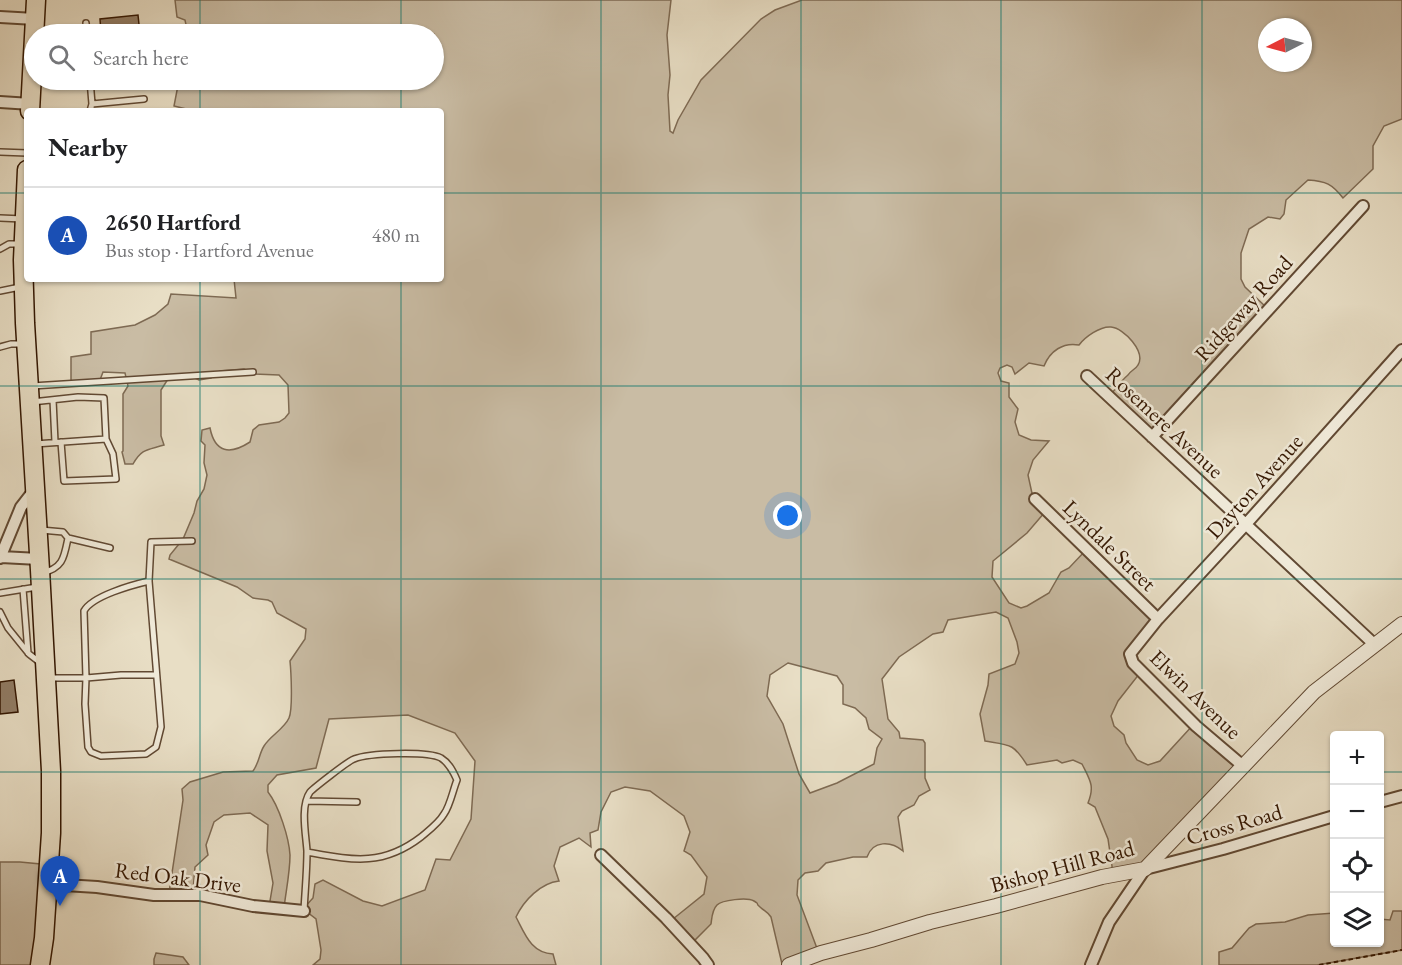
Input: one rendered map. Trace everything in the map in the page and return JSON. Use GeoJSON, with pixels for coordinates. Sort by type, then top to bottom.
{"type":"FeatureCollection","features":[{"type":"Feature","properties":{"kind":"highway"},"geometry":{"type":"LineString","coordinates":[[35,24],[36,0]]}},
{"type":"Feature","properties":{"kind":"highway"},"geometry":{"type":"LineString","coordinates":[[30,108],[31,90]]}},
{"type":"Feature","properties":{"kind":"highway"},"geometry":{"type":"LineString","coordinates":[[24,219],[24,286],[36,489],[36,577],[46,673],[51,771],[48,884],[40,965]]}},
{"type":"Feature","properties":{"kind":"street"},"geometry":{"type":"LineString","coordinates":[[0,17],[35,19]]}},
{"type":"Feature","properties":{"kind":"street"},"geometry":{"type":"LineString","coordinates":[[0,102],[30,108]]}},
{"type":"Feature","properties":{"kind":"street","name":"Ridgeway Road"},"geometry":{"type":"LineString","coordinates":[[1152,437],[1363,206]]}},
{"type":"Feature","properties":{"kind":"street","name":"Dayton Avenue"},"geometry":{"type":"LineString","coordinates":[[1135,648],[1158,619],[1402,350]]}},
{"type":"Feature","properties":{"kind":"street","name":"Rosemere Avenue"},"geometry":{"type":"LineString","coordinates":[[1087,376],[1375,645]]}},
{"type":"Feature","properties":{"kind":"street"},"geometry":{"type":"LineString","coordinates":[[36,489],[21,507],[0,557],[36,577]]}},
{"type":"Feature","properties":{"kind":"street","name":"Lyndale Street"},"geometry":{"type":"LineString","coordinates":[[1035,499],[1158,619]]}},
{"type":"Feature","properties":{"kind":"street","name":"Bishop Hill Road"},"geometry":{"type":"LineString","coordinates":[[789,965],[821,953],[930,921],[996,906],[1102,877],[1145,869],[1314,692],[1402,624]]}},
{"type":"Feature","properties":{"kind":"street","name":"Elwin Avenue"},"geometry":{"type":"LineString","coordinates":[[1135,648],[1130,654],[1133,663],[1196,726],[1243,766]]}},
{"type":"Feature","properties":{"kind":"street"},"geometry":{"type":"LineString","coordinates":[[1384,801],[1402,796]]}},
{"type":"Feature","properties":{"kind":"street","name":"Cross Road"},"geometry":{"type":"LineString","coordinates":[[1145,869],[1330,817]]}},
{"type":"Feature","properties":{"kind":"street"},"geometry":{"type":"LineString","coordinates":[[601,855],[666,918],[708,965]]}},
{"type":"Feature","properties":{"kind":"street"},"geometry":{"type":"LineString","coordinates":[[1090,965],[1109,922],[1145,869]]}},
{"type":"Feature","properties":{"kind":"street","name":"Red Oak Drive"},"geometry":{"type":"LineString","coordinates":[[48,884],[154,894],[200,895],[254,906],[304,911]]}},
{"type":"Feature","properties":{"kind":"lane"},"geometry":{"type":"LineString","coordinates":[[91,90],[91,108]]}},
{"type":"Feature","properties":{"kind":"lane"},"geometry":{"type":"LineString","coordinates":[[92,104],[144,99]]}},
{"type":"Feature","properties":{"kind":"lane"},"geometry":{"type":"LineString","coordinates":[[0,152],[24,153]]}},
{"type":"Feature","properties":{"kind":"lane"},"geometry":{"type":"LineString","coordinates":[[0,218],[24,219]]}},
{"type":"Feature","properties":{"kind":"lane"},"geometry":{"type":"LineString","coordinates":[[0,249],[9,244],[24,244]]}},
{"type":"Feature","properties":{"kind":"lane"},"geometry":{"type":"LineString","coordinates":[[0,291],[24,286]]}},
{"type":"Feature","properties":{"kind":"lane"},"geometry":{"type":"LineString","coordinates":[[0,347],[27,344]]}},
{"type":"Feature","properties":{"kind":"lane"},"geometry":{"type":"LineString","coordinates":[[30,394],[253,372]]}},
{"type":"Feature","properties":{"kind":"lane"},"geometry":{"type":"LineString","coordinates":[[30,394],[53,400],[104,398],[106,439],[113,454],[116,479],[64,481],[53,400]]}},
{"type":"Feature","properties":{"kind":"lane"},"geometry":{"type":"LineString","coordinates":[[33,444],[106,439]]}},
{"type":"Feature","properties":{"kind":"lane"},"geometry":{"type":"LineString","coordinates":[[37,530],[63,532],[68,538],[110,548]]}},
{"type":"Feature","properties":{"kind":"lane"},"geometry":{"type":"LineString","coordinates":[[0,592],[54,570],[62,561],[68,538]]}},
{"type":"Feature","properties":{"kind":"lane"},"geometry":{"type":"LineString","coordinates":[[149,580],[115,591],[88,604],[84,611],[88,747],[91,752],[101,756],[146,754],[156,747],[161,727],[149,580],[151,542],[192,541]]}},
{"type":"Feature","properties":{"kind":"lane"},"geometry":{"type":"LineString","coordinates":[[28,654],[36,577]]}},
{"type":"Feature","properties":{"kind":"lane"},"geometry":{"type":"LineString","coordinates":[[0,612],[8,628],[46,673],[86,678],[156,675]]}},
{"type":"Feature","properties":{"kind":"lane"},"geometry":{"type":"LineString","coordinates":[[304,911],[307,852],[304,815],[310,792],[347,763],[375,754],[411,754],[440,758],[451,767],[457,780],[444,815],[407,847],[387,856],[363,860],[307,852]]}},
{"type":"Feature","properties":{"kind":"lane"},"geometry":{"type":"LineString","coordinates":[[307,801],[357,802]]}},
{"type":"Feature","properties":{"kind":"path"},"geometry":{"type":"LineString","coordinates":[[1319,965],[1402,950]]}},
{"type":"Feature","properties":{"kind":"shaded area"},"geometry":{"type":"Polygon","coordinates":[[[175,0],[671,0],[667,35],[670,131],[673,133],[701,80],[761,19],[775,10],[802,0],[1402,0],[1402,119],[1384,126],[1373,146],[1373,169],[1343,198],[1328,184],[1308,180],[1286,200],[1284,214],[1280,219],[1268,217],[1249,229],[1241,253],[1241,279],[1245,287],[1267,308],[1155,433],[1112,393],[1140,360],[1132,342],[1116,328],[1102,328],[1079,345],[1062,346],[1053,352],[1044,366],[1029,363],[1015,374],[1012,367],[1007,365],[1000,368],[998,373],[1001,381],[1009,383],[1009,397],[1018,409],[1015,422],[1019,435],[1031,440],[1049,441],[1033,460],[1028,475],[1033,498],[1045,512],[1027,533],[993,561],[992,577],[1009,603],[1021,608],[1049,593],[1061,572],[1069,568],[1085,551],[1156,618],[1130,652],[1140,673],[1118,701],[1111,716],[1114,726],[1124,735],[1126,743],[1137,760],[1148,765],[1160,761],[1193,725],[1241,764],[1144,869],[1113,873],[1108,839],[1095,807],[1088,803],[1091,787],[1082,764],[1073,760],[1062,763],[1057,760],[1027,765],[1010,746],[985,741],[980,714],[989,674],[1015,664],[1019,653],[1008,618],[996,612],[948,620],[943,632],[933,634],[899,657],[882,679],[888,719],[899,732],[900,738],[923,740],[925,743],[925,778],[930,790],[919,796],[914,805],[902,811],[898,817],[903,851],[893,845],[878,845],[873,847],[867,857],[853,857],[826,863],[818,871],[805,873],[798,880],[797,895],[818,951],[782,964],[771,917],[751,900],[729,900],[717,905],[713,911],[711,924],[692,943],[673,919],[704,894],[707,877],[691,855],[684,851],[690,832],[684,816],[650,791],[625,787],[611,792],[601,812],[598,830],[590,833],[591,847],[579,838],[560,847],[554,866],[559,881],[552,882],[534,893],[516,917],[530,942],[539,950],[553,954],[556,965],[313,965],[320,959],[321,950],[316,919],[303,909],[313,898],[315,884],[323,880],[363,901],[382,906],[425,890],[436,859],[450,860],[471,819],[475,761],[455,733],[408,715],[329,719],[316,768],[277,775],[268,785],[268,792],[286,831],[290,855],[284,908],[269,907],[273,883],[267,851],[268,825],[250,813],[224,815],[214,822],[206,845],[208,855],[195,867],[193,891],[169,893],[183,800],[182,789],[190,782],[223,772],[253,771],[264,746],[289,718],[290,661],[305,639],[306,629],[277,613],[272,602],[253,598],[237,587],[169,559],[183,539],[197,501],[204,489],[207,475],[204,463],[205,445],[201,441],[202,430],[210,428],[216,443],[224,449],[230,450],[243,446],[250,442],[253,430],[259,425],[279,422],[289,413],[288,385],[279,375],[254,374],[244,369],[220,371],[211,378],[199,380],[188,375],[168,379],[161,390],[161,436],[164,445],[143,452],[133,464],[125,464],[122,452],[123,394],[128,386],[125,373],[103,372],[100,380],[71,381],[71,357],[91,354],[91,332],[135,325],[155,315],[168,304],[171,294],[236,298],[234,282],[444,282],[444,108],[182,108],[174,106],[177,90],[444,90],[444,24],[186,24],[185,20],[177,17],[175,0]],[[788,663],[770,675],[767,696],[783,724],[799,774],[810,793],[837,783],[874,764],[877,748],[882,739],[869,729],[866,718],[855,708],[843,704],[843,685],[837,676],[788,663]]]}},
{"type":"Feature","properties":{"kind":"shaded area"},"geometry":{"type":"Polygon","coordinates":[[[0,862],[51,865],[39,965],[0,965],[0,862]]]}},
{"type":"Feature","properties":{"kind":"shaded area"},"geometry":{"type":"Polygon","coordinates":[[[1393,911],[1402,911],[1402,950],[1317,965],[1219,965],[1219,952],[1232,948],[1249,928],[1256,924],[1285,922],[1308,915],[1330,913],[1330,947],[1384,947],[1384,919],[1390,920],[1393,911]]]}},
{"type":"Feature","properties":{"kind":"shaded area"},"geometry":{"type":"Polygon","coordinates":[[[156,953],[183,957],[189,965],[154,965],[156,953]]]}},
{"type":"Feature","properties":{"kind":"building"},"geometry":{"type":"Polygon","coordinates":[[[138,15],[139,24],[100,24],[100,19],[138,15]]]}},
{"type":"Feature","properties":{"kind":"building"},"geometry":{"type":"Polygon","coordinates":[[[14,680],[18,712],[0,714],[0,682],[14,680]]]}},
{"type":"Feature","properties":{"kind":"place","name":"2650 Hartford"},"geometry":{"type":"Point","coordinates":[60,906]}}]}
